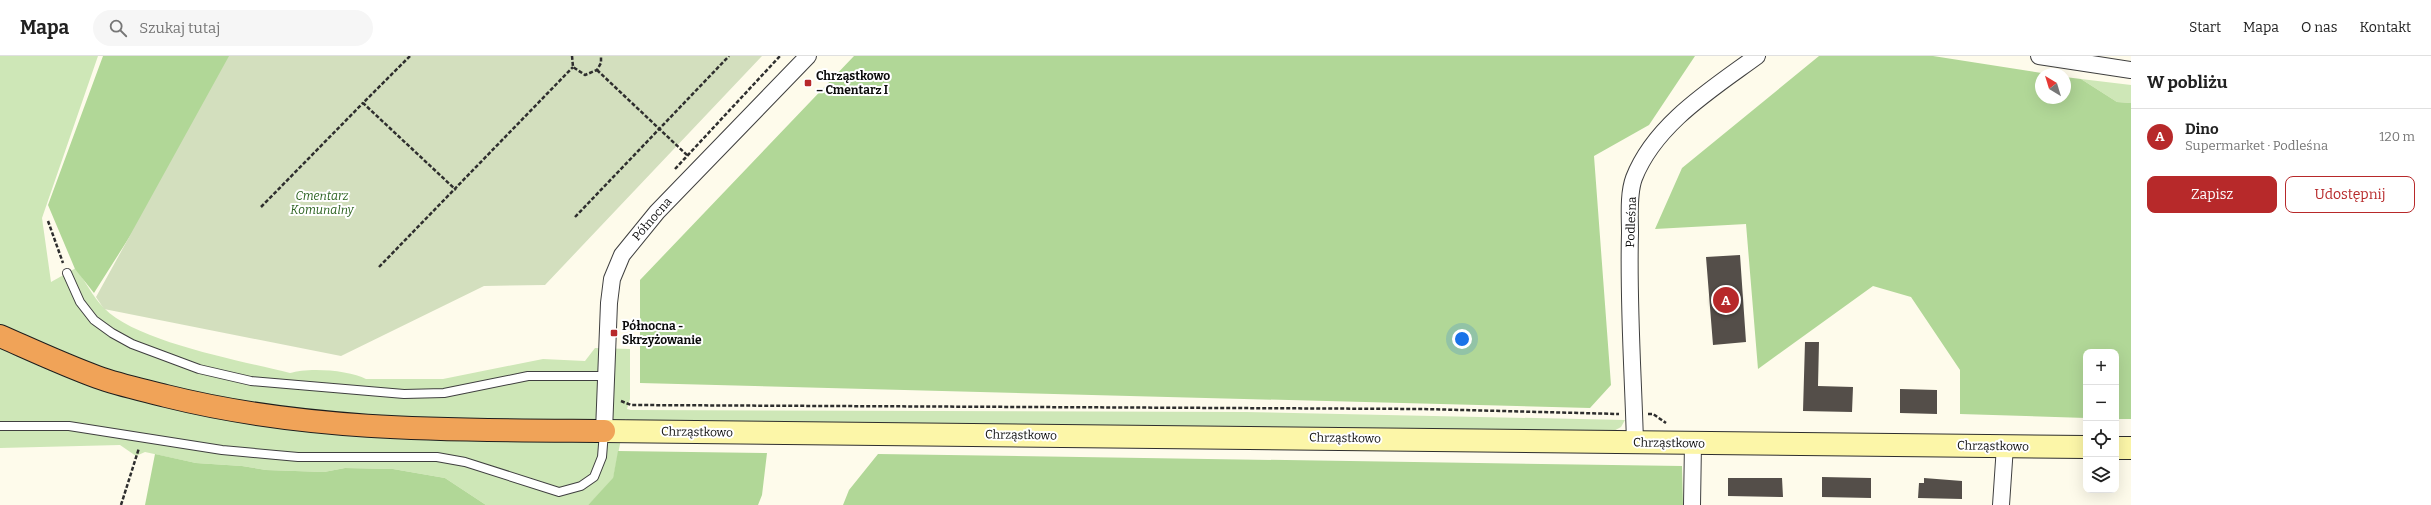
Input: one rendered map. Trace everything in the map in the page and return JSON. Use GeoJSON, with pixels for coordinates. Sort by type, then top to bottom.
{"type":"FeatureCollection","features":[{"type":"Feature","properties":{"kind":"highway"},"geometry":{"type":"LineString","coordinates":[[0,336],[98,378],[198,404],[255,415],[308,422],[388,428],[604,431]]}},
{"type":"Feature","properties":{"kind":"street","name":"Północna"},"geometry":{"type":"LineString","coordinates":[[604,431],[605,376],[612,280],[622,255],[657,212],[808,56]]}},
{"type":"Feature","properties":{"kind":"street","name":"Podleśna"},"geometry":{"type":"LineString","coordinates":[[1635,442],[1628,292],[1633,180],[1649,150],[1675,120],[1708,92],[1757,56]]}},
{"type":"Feature","properties":{"kind":"street"},"geometry":{"type":"LineString","coordinates":[[2039,56],[2131,70]]}},
{"type":"Feature","properties":{"kind":"street","name":"Chrząstkowo"},"geometry":{"type":"LineString","coordinates":[[604,431],[2083,447]]}},
{"type":"Feature","properties":{"kind":"street"},"geometry":{"type":"LineString","coordinates":[[1692,505],[1693,443]]}},
{"type":"Feature","properties":{"kind":"street"},"geometry":{"type":"LineString","coordinates":[[2001,505],[2005,446]]}},
{"type":"Feature","properties":{"kind":"street"},"geometry":{"type":"LineString","coordinates":[[2119,448],[2131,448]]}},
{"type":"Feature","properties":{"kind":"lane"},"geometry":{"type":"LineString","coordinates":[[67,273],[80,302],[94,320],[112,333],[132,344],[199,369],[251,381],[404,394],[444,393],[528,376],[605,376]]}},
{"type":"Feature","properties":{"kind":"lane"},"geometry":{"type":"LineString","coordinates":[[0,426],[69,426],[142,439],[298,457],[437,457],[465,462],[559,492],[581,486],[594,477],[602,457],[604,431]]}},
{"type":"Feature","properties":{"kind":"path"},"geometry":{"type":"LineString","coordinates":[[261,206],[410,56]]}},
{"type":"Feature","properties":{"kind":"path"},"geometry":{"type":"LineString","coordinates":[[380,267],[456,190],[573,67],[572,56]]}},
{"type":"Feature","properties":{"kind":"path"},"geometry":{"type":"LineString","coordinates":[[573,67],[585,75],[597,70],[601,63],[601,56]]}},
{"type":"Feature","properties":{"kind":"path"},"geometry":{"type":"LineString","coordinates":[[575,217],[728,56]]}},
{"type":"Feature","properties":{"kind":"path"},"geometry":{"type":"LineString","coordinates":[[597,70],[676,146]]}},
{"type":"Feature","properties":{"kind":"path"},"geometry":{"type":"LineString","coordinates":[[363,103],[456,190]]}},
{"type":"Feature","properties":{"kind":"path"},"geometry":{"type":"LineString","coordinates":[[48,221],[67,273]]}},
{"type":"Feature","properties":{"kind":"path"},"geometry":{"type":"LineString","coordinates":[[619,399],[623,403],[631,405],[1423,408],[1634,415],[1653,414],[1668,425]]}},
{"type":"Feature","properties":{"kind":"path"},"geometry":{"type":"LineString","coordinates":[[121,505],[142,439]]}},
{"type":"Feature","properties":{"kind":"green space"},"geometry":{"type":"Polygon","coordinates":[[[0,56],[98,56],[42,218],[51,282],[76,268],[104,308],[119,320],[140,331],[191,349],[290,373],[307,370],[329,370],[350,373],[366,379],[443,379],[543,359],[585,361],[595,348],[630,349],[630,399],[627,409],[631,410],[1245,412],[1625,420],[1621,427],[1610,433],[635,423],[625,419],[613,479],[588,505],[486,505],[445,478],[393,469],[345,468],[324,472],[266,470],[242,466],[196,463],[145,452],[136,456],[120,445],[0,448],[0,56]]]}},
{"type":"Feature","properties":{"kind":"green space"},"geometry":{"type":"Polygon","coordinates":[[[103,56],[244,56],[94,293],[75,269],[48,205],[103,56]]]}},
{"type":"Feature","properties":{"kind":"green space","name":"Cmentarz Komunalny"},"geometry":{"type":"Polygon","coordinates":[[[229,56],[762,56],[545,285],[484,286],[341,356],[104,309],[96,297],[229,56]]]}},
{"type":"Feature","properties":{"kind":"green space"},"geometry":{"type":"Polygon","coordinates":[[[854,56],[1695,56],[1649,125],[1594,156],[1611,385],[1590,408],[640,383],[640,280],[854,56]]]}},
{"type":"Feature","properties":{"kind":"green space"},"geometry":{"type":"Polygon","coordinates":[[[1819,56],[1933,56],[2035,72],[2035,104],[2071,104],[2071,78],[2081,79],[2117,102],[2131,103],[2131,419],[2119,419],[2119,349],[2083,349],[2083,418],[1960,414],[1960,370],[1911,297],[1873,286],[1758,369],[1746,224],[1655,229],[1682,168],[1819,56]]]}},
{"type":"Feature","properties":{"kind":"green space"},"geometry":{"type":"Polygon","coordinates":[[[2081,79],[2131,85],[2131,103],[2117,102],[2081,79]]]}},
{"type":"Feature","properties":{"kind":"green space"},"geometry":{"type":"Polygon","coordinates":[[[618,451],[767,453],[762,495],[758,505],[588,505],[613,478],[618,451]]]}},
{"type":"Feature","properties":{"kind":"green space"},"geometry":{"type":"Polygon","coordinates":[[[155,454],[196,463],[242,466],[266,470],[324,472],[345,468],[393,469],[445,478],[486,505],[145,505],[155,454]]]}},
{"type":"Feature","properties":{"kind":"green space"},"geometry":{"type":"Polygon","coordinates":[[[878,454],[1682,466],[1683,505],[843,505],[849,490],[878,454]]]}},
{"type":"Feature","properties":{"kind":"building"},"geometry":{"type":"Polygon","coordinates":[[[1740,255],[1746,342],[1713,345],[1706,257],[1740,255]]]}},
{"type":"Feature","properties":{"kind":"building"},"geometry":{"type":"Polygon","coordinates":[[[1805,342],[1819,342],[1818,386],[1853,387],[1852,412],[1803,411],[1805,342]]]}},
{"type":"Feature","properties":{"kind":"building"},"geometry":{"type":"Polygon","coordinates":[[[1900,389],[1937,390],[1937,414],[1900,413],[1900,389]]]}},
{"type":"Feature","properties":{"kind":"building"},"geometry":{"type":"Polygon","coordinates":[[[1822,477],[1871,478],[1871,498],[1822,497],[1822,477]]]}},
{"type":"Feature","properties":{"kind":"building"},"geometry":{"type":"Polygon","coordinates":[[[1728,478],[1782,478],[1783,497],[1728,496],[1728,478]]]}},
{"type":"Feature","properties":{"kind":"building"},"geometry":{"type":"Polygon","coordinates":[[[1924,478],[1962,481],[1962,499],[1918,498],[1919,483],[1924,483],[1924,478]]]}},
{"type":"Feature","properties":{"kind":"place","name":"Chrząstkowo – Cmentarz I"},"geometry":{"type":"Point","coordinates":[808,83]}},
{"type":"Feature","properties":{"kind":"place","name":"Dino"},"geometry":{"type":"Point","coordinates":[1726,300]}},
{"type":"Feature","properties":{"kind":"place","name":"Północna - Skrzyżowanie"},"geometry":{"type":"Point","coordinates":[614,333]}}]}
